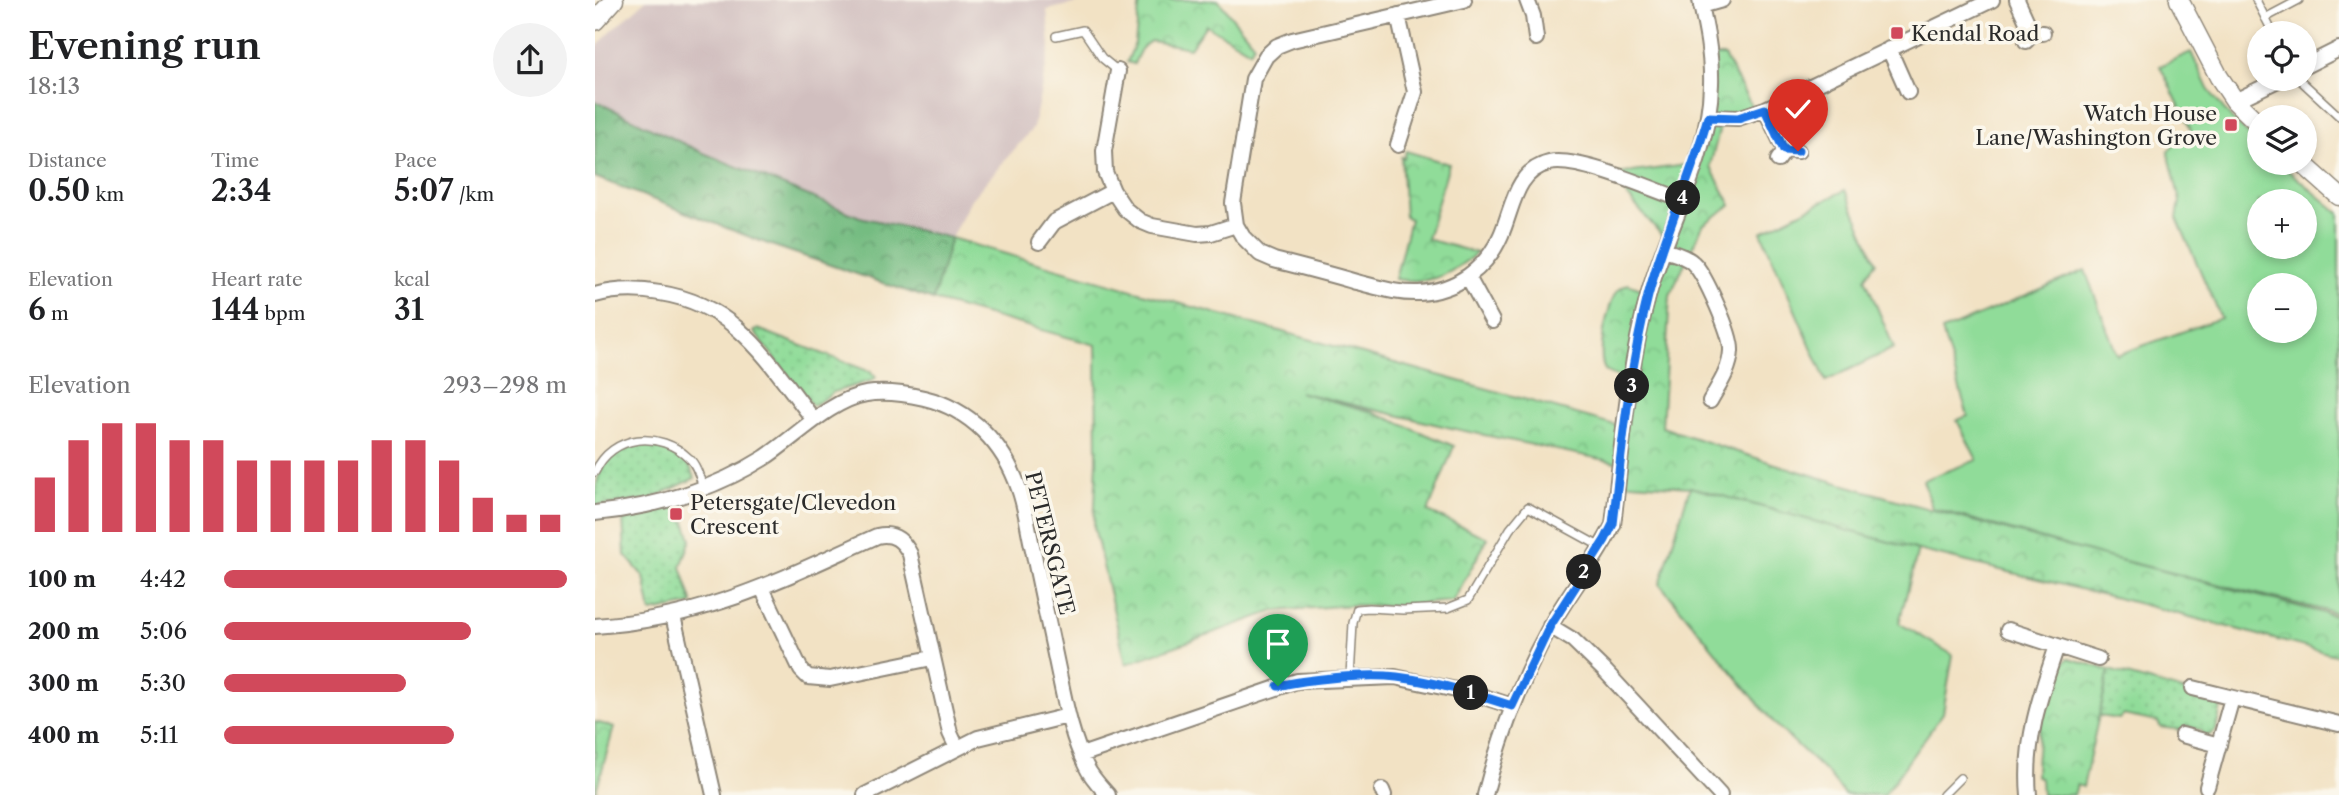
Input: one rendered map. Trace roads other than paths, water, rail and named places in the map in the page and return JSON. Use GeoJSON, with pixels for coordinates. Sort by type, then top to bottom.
{"type":"FeatureCollection","features":[{"type":"Feature","properties":{"kind":"street"},"geometry":{"type":"LineString","coordinates":[[595,21],[614,0]]}},
{"type":"Feature","properties":{"kind":"street"},"geometry":{"type":"LineString","coordinates":[[1464,0],[1292,40],[1277,46],[1266,56],[1253,79],[1233,203],[1236,225],[1249,245],[1274,260],[1397,293],[1435,292],[1468,277],[1495,248],[1522,181],[1541,166],[1564,162],[1584,166],[1682,200]]}},
{"type":"Feature","properties":{"kind":"street"},"geometry":{"type":"LineString","coordinates":[[1527,0],[1533,16],[1536,38]]}},
{"type":"Feature","properties":{"kind":"street"},"geometry":{"type":"LineString","coordinates":[[1485,795],[1512,706],[1550,626],[1613,524],[1639,334],[1649,293],[1708,117],[1710,56],[1700,3],[1723,0]]}},
{"type":"Feature","properties":{"kind":"street"},"geometry":{"type":"LineString","coordinates":[[1708,117],[1738,118],[1765,109],[1992,0]]}},
{"type":"Feature","properties":{"kind":"street"},"geometry":{"type":"LineString","coordinates":[[2017,0],[2034,36]]}},
{"type":"Feature","properties":{"kind":"street"},"geometry":{"type":"LineString","coordinates":[[2179,0],[2219,78],[2247,112]]}},
{"type":"Feature","properties":{"kind":"street"},"geometry":{"type":"LineString","coordinates":[[1398,15],[1415,93],[1398,145]]}},
{"type":"Feature","properties":{"kind":"street"},"geometry":{"type":"LineString","coordinates":[[2317,60],[2339,48]]}},
{"type":"Feature","properties":{"kind":"street"},"geometry":{"type":"LineString","coordinates":[[1889,49],[1910,95]]}},
{"type":"Feature","properties":{"kind":"street"},"geometry":{"type":"LineString","coordinates":[[1118,71],[1104,150],[1105,172],[1125,209],[1140,221],[1153,226],[1198,234],[1236,225]]}},
{"type":"Feature","properties":{"kind":"street"},"geometry":{"type":"LineString","coordinates":[[2235,101],[2255,91]]}},
{"type":"Feature","properties":{"kind":"street"},"geometry":{"type":"LineString","coordinates":[[1765,109],[1787,153]]}},
{"type":"Feature","properties":{"kind":"street"},"geometry":{"type":"LineString","coordinates":[[2317,174],[2336,188]]}},
{"type":"Feature","properties":{"kind":"street"},"geometry":{"type":"LineString","coordinates":[[1039,242],[1054,222],[1113,191]]}},
{"type":"Feature","properties":{"kind":"street"},"geometry":{"type":"LineString","coordinates":[[1664,250],[1691,260],[1700,271],[1728,334],[1730,361],[1710,401]]}},
{"type":"Feature","properties":{"kind":"street"},"geometry":{"type":"LineString","coordinates":[[1468,277],[1492,321]]}},
{"type":"Feature","properties":{"kind":"street"},"geometry":{"type":"LineString","coordinates":[[595,295],[633,289],[670,294],[689,299],[720,314],[752,341],[814,420]]}},
{"type":"Feature","properties":{"kind":"street","name":"PETERSGATE"},"geometry":{"type":"LineString","coordinates":[[595,513],[635,509],[666,501],[731,477],[764,458],[814,420],[846,401],[865,394],[893,393],[939,402],[977,423],[1000,450],[1020,490],[1068,716],[1087,768],[1108,795]]}},
{"type":"Feature","properties":{"kind":"street"},"geometry":{"type":"LineString","coordinates":[[595,626],[673,616],[762,588],[877,536],[886,534],[897,537],[905,544],[910,554],[950,733],[957,748]]}},
{"type":"Feature","properties":{"kind":"street"},"geometry":{"type":"LineString","coordinates":[[762,588],[801,670],[808,677],[830,679],[932,658]]}},
{"type":"Feature","properties":{"kind":"street"},"geometry":{"type":"LineString","coordinates":[[673,616],[714,795]]}},
{"type":"Feature","properties":{"kind":"street"},"geometry":{"type":"LineString","coordinates":[[1550,626],[1573,639],[1606,671],[1720,795]]}},
{"type":"Feature","properties":{"kind":"street"},"geometry":{"type":"LineString","coordinates":[[2008,630],[2098,659]]}},
{"type":"Feature","properties":{"kind":"street"},"geometry":{"type":"LineString","coordinates":[[2029,795],[2031,731],[2057,646]]}},
{"type":"Feature","properties":{"kind":"street"},"geometry":{"type":"LineString","coordinates":[[1081,755],[1297,681],[1395,677],[1475,694],[1512,706]]}},
{"type":"Feature","properties":{"kind":"street"},"geometry":{"type":"LineString","coordinates":[[2193,688],[2339,724]]}},
{"type":"Feature","properties":{"kind":"street"},"geometry":{"type":"LineString","coordinates":[[2207,788],[2232,698]]}},
{"type":"Feature","properties":{"kind":"street"},"geometry":{"type":"LineString","coordinates":[[865,795],[978,738],[1010,728],[1068,716]]}},
{"type":"Feature","properties":{"kind":"street"},"geometry":{"type":"LineString","coordinates":[[2182,736],[2219,745]]}},
{"type":"Feature","properties":{"kind":"lane"},"geometry":{"type":"LineString","coordinates":[[2256,0],[2267,21]]}},
{"type":"Feature","properties":{"kind":"lane"},"geometry":{"type":"LineString","coordinates":[[2265,18],[2299,0]]}},
{"type":"Feature","properties":{"kind":"lane"},"geometry":{"type":"LineString","coordinates":[[1056,36],[1083,30],[1102,58],[1118,71]]}},
{"type":"Feature","properties":{"kind":"lane"},"geometry":{"type":"LineString","coordinates":[[2312,91],[2339,116]]}},
{"type":"Feature","properties":{"kind":"lane"},"geometry":{"type":"LineString","coordinates":[[595,472],[608,452],[615,447],[631,441],[655,439],[690,458],[703,488]]}},
{"type":"Feature","properties":{"kind":"lane"},"geometry":{"type":"LineString","coordinates":[[1350,678],[1353,623],[1357,610],[1448,608],[1468,600],[1510,529],[1528,507],[1601,547]]}},
{"type":"Feature","properties":{"kind":"lane"},"geometry":{"type":"LineString","coordinates":[[1943,795],[1960,778]]}},
{"type":"Feature","properties":{"kind":"place","name":"Kendal Road"},"geometry":{"type":"Point","coordinates":[1897,33]}},
{"type":"Feature","properties":{"kind":"place","name":"Watch House Lane/Washington Grove"},"geometry":{"type":"Point","coordinates":[2231,125]}},
{"type":"Feature","properties":{"kind":"place","name":"Petersgate/Clevedon Crescent"},"geometry":{"type":"Point","coordinates":[676,514]}}]}
